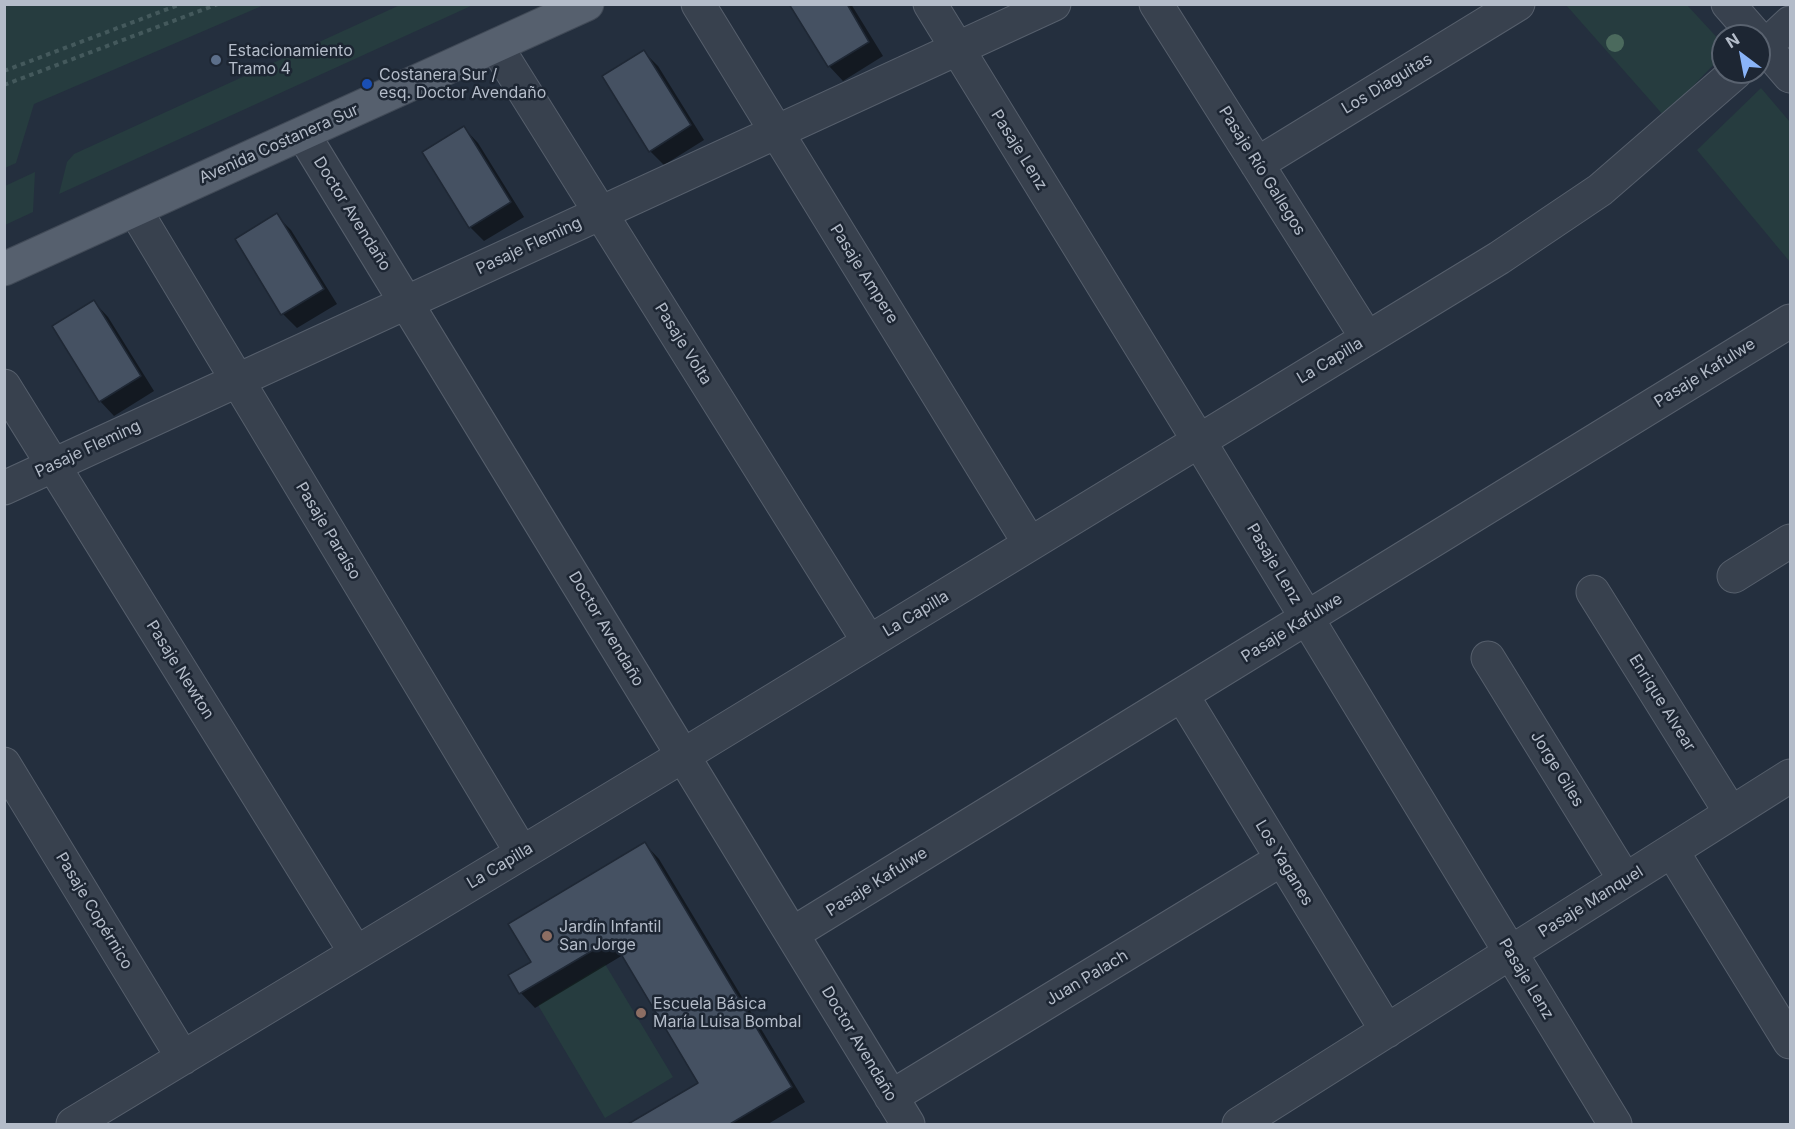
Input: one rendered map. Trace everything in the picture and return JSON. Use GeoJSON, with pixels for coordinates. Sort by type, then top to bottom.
{"type":"FeatureCollection","features":[{"type":"Feature","properties":{"kind":"main road","name":"Avenida Costanera Sur"},"geometry":{"type":"LineString","coordinates":[[4,269],[587,4]]}},
{"type":"Feature","properties":{"kind":"street","name":"Pasaje Ampere"},"geometry":{"type":"LineString","coordinates":[[698,4],[1030,544]]}},
{"type":"Feature","properties":{"kind":"street","name":"Pasaje Lenz"},"geometry":{"type":"LineString","coordinates":[[930,4],[1615,1125]]}},
{"type":"Feature","properties":{"kind":"street","name":"Pasaje Fleming"},"geometry":{"type":"LineString","coordinates":[[4,488],[1054,4]]}},
{"type":"Feature","properties":{"kind":"street","name":"Pasaje Río Gallegos"},"geometry":{"type":"LineString","coordinates":[[1156,4],[1367,338]]}},
{"type":"Feature","properties":{"kind":"street","name":"Los Diaguitas"},"geometry":{"type":"LineString","coordinates":[[1257,164],[1518,4]]}},
{"type":"Feature","properties":{"kind":"street"},"geometry":{"type":"LineString","coordinates":[[1728,4],[1744,24]]}},
{"type":"Feature","properties":{"kind":"street"},"geometry":{"type":"LineString","coordinates":[[1771,37],[1791,23]]}},
{"type":"Feature","properties":{"kind":"street","name":"Pasaje Volta"},"geometry":{"type":"LineString","coordinates":[[496,46],[869,642]]}},
{"type":"Feature","properties":{"kind":"street"},"geometry":{"type":"LineString","coordinates":[[1771,55],[1791,76]]}},
{"type":"Feature","properties":{"kind":"street","name":"La Capilla"},"geometry":{"type":"LineString","coordinates":[[73,1125],[1499,258],[1571,210],[1631,165],[1722,84]]}},
{"type":"Feature","properties":{"kind":"street","name":"Doctor Avendaño"},"geometry":{"type":"LineString","coordinates":[[303,134],[908,1125]]}},
{"type":"Feature","properties":{"kind":"street","name":"Pasaje Paraíso"},"geometry":{"type":"LineString","coordinates":[[135,210],[522,853]]}},
{"type":"Feature","properties":{"kind":"street","name":"Pasaje Kafulwe"},"geometry":{"type":"LineString","coordinates":[[792,934],[1791,321]]}},
{"type":"Feature","properties":{"kind":"street","name":"Pasaje Newton"},"geometry":{"type":"LineString","coordinates":[[4,386],[356,954]]}},
{"type":"Feature","properties":{"kind":"street"},"geometry":{"type":"LineString","coordinates":[[1734,576],[1791,541]]}},
{"type":"Feature","properties":{"kind":"street","name":"Enrique Alvear"},"geometry":{"type":"LineString","coordinates":[[1593,592],[1731,813]]}},
{"type":"Feature","properties":{"kind":"street","name":"Jorge Giles"},"geometry":{"type":"LineString","coordinates":[[1488,658],[1625,880]]}},
{"type":"Feature","properties":{"kind":"street","name":"Los Yaganes"},"geometry":{"type":"LineString","coordinates":[[1182,695],[1387,1031]]}},
{"type":"Feature","properties":{"kind":"street","name":"Pasaje Copérnico"},"geometry":{"type":"LineString","coordinates":[[4,765],[183,1058]]}},
{"type":"Feature","properties":{"kind":"street","name":"Pasaje Manquel"},"geometry":{"type":"LineString","coordinates":[[1239,1125],[1791,776]]}},
{"type":"Feature","properties":{"kind":"street"},"geometry":{"type":"LineString","coordinates":[[1672,851],[1791,1042]]}},
{"type":"Feature","properties":{"kind":"street","name":"Juan Palach"},"geometry":{"type":"LineString","coordinates":[[891,1097],[1282,859]]}},
{"type":"Feature","properties":{"kind":"path"},"geometry":{"type":"LineString","coordinates":[[4,71],[181,4]]}},
{"type":"Feature","properties":{"kind":"path"},"geometry":{"type":"LineString","coordinates":[[4,85],[218,4]]}},
{"type":"Feature","properties":{"kind":"green space"},"geometry":{"type":"Polygon","coordinates":[[[4,5],[264,5],[34,104],[16,163],[5,168],[4,5]]]}},
{"type":"Feature","properties":{"kind":"green space"},"geometry":{"type":"Polygon","coordinates":[[[400,5],[473,5],[59,194],[67,162],[74,154],[400,5]]]}},
{"type":"Feature","properties":{"kind":"green space"},"geometry":{"type":"Polygon","coordinates":[[[1566,5],[1687,5],[1711,31],[1711,67],[1664,116],[1566,5]]]}},
{"type":"Feature","properties":{"kind":"green space"},"geometry":{"type":"Polygon","coordinates":[[[1761,88],[1790,122],[1790,262],[1697,150],[1761,88]]]}},
{"type":"Feature","properties":{"kind":"green space"},"geometry":{"type":"Polygon","coordinates":[[[35,172],[33,212],[5,225],[5,186],[35,172]]]}},
{"type":"Feature","properties":{"kind":"green space"},"geometry":{"type":"Polygon","coordinates":[[[605,964],[673,1077],[605,1118],[538,1005],[605,964]]]}},
{"type":"Feature","properties":{"kind":"building"},"geometry":{"type":"Polygon","coordinates":[[[789,4],[847,4],[869,42],[828,67],[789,4]]]}},
{"type":"Feature","properties":{"kind":"building"},"geometry":{"type":"Polygon","coordinates":[[[644,50],[691,125],[649,152],[602,76],[644,50]]]}},
{"type":"Feature","properties":{"kind":"building"},"geometry":{"type":"Polygon","coordinates":[[[464,126],[511,202],[469,228],[422,152],[464,126]]]}},
{"type":"Feature","properties":{"kind":"building"},"geometry":{"type":"Polygon","coordinates":[[[277,213],[324,289],[281,315],[235,239],[277,213]]]}},
{"type":"Feature","properties":{"kind":"building"},"geometry":{"type":"Polygon","coordinates":[[[94,300],[141,376],[99,402],[52,326],[94,300]]]}},
{"type":"Feature","properties":{"kind":"building"},"geometry":{"type":"Polygon","coordinates":[[[645,842],[792,1087],[730,1124],[628,1124],[698,1083],[612,939],[519,994],[508,975],[531,962],[508,924],[645,842]]]}},
{"type":"Feature","properties":{"kind":"place","name":"Estacionamiento Tramo 4"},"geometry":{"type":"Point","coordinates":[216,60]}},
{"type":"Feature","properties":{"kind":"place","name":"Costanera Sur / esq. Doctor Avendaño"},"geometry":{"type":"Point","coordinates":[367,84]}},
{"type":"Feature","properties":{"kind":"place","name":"Jardín Infantil San Jorge"},"geometry":{"type":"Point","coordinates":[547,936]}},
{"type":"Feature","properties":{"kind":"place","name":"Escuela Básica María Luisa Bombal"},"geometry":{"type":"Point","coordinates":[641,1013]}}]}
